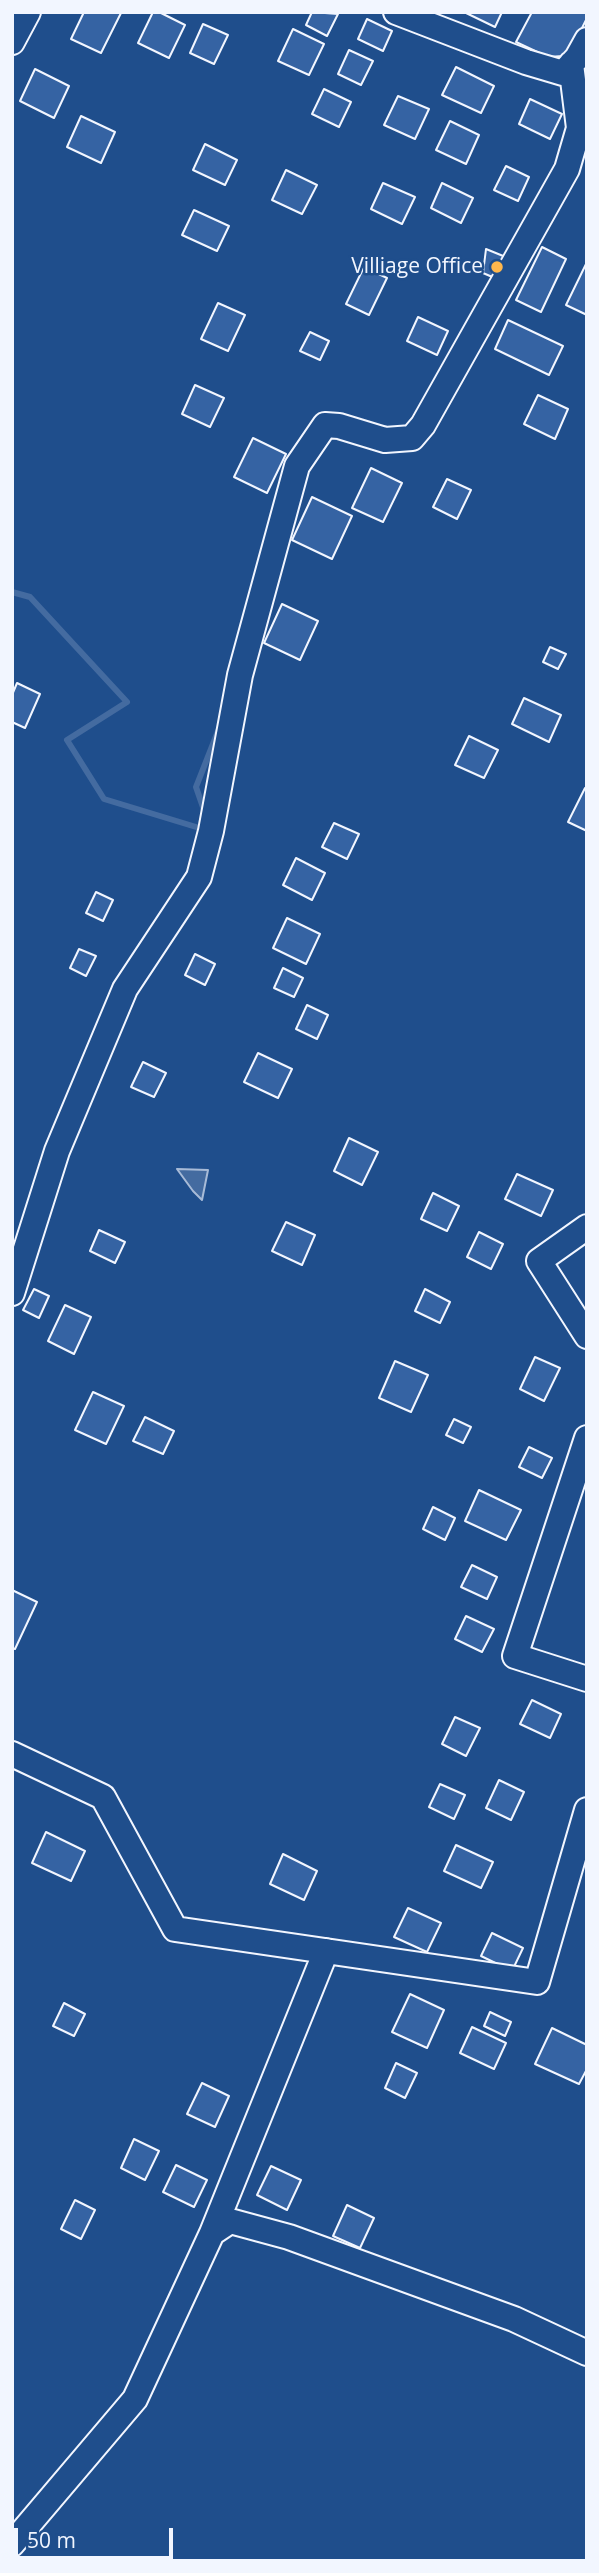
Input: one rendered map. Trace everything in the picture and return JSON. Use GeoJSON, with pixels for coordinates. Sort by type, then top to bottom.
{"type":"FeatureCollection","features":[{"type":"Feature","properties":{"kind":"street"},"geometry":{"type":"LineString","coordinates":[[12,42],[28,12]]}},
{"type":"Feature","properties":{"kind":"street"},"geometry":{"type":"LineString","coordinates":[[396,12],[526,62],[563,73],[578,58],[587,40]]}},
{"type":"Feature","properties":{"kind":"street"},"geometry":{"type":"LineString","coordinates":[[12,1293],[19,1243],[125,989],[199,877],[211,831],[240,675],[297,466],[325,425],[339,426],[385,440],[412,438],[423,425],[567,169],[579,128],[571,64]]}},
{"type":"Feature","properties":{"kind":"street"},"geometry":{"type":"LineString","coordinates":[[587,1227],[539,1261],[587,1336]]}},
{"type":"Feature","properties":{"kind":"street"},"geometry":{"type":"LineString","coordinates":[[587,1438],[515,1656],[587,1679]]}},
{"type":"Feature","properties":{"kind":"street"},"geometry":{"type":"LineString","coordinates":[[12,1754],[103,1797],[175,1930],[537,1982],[587,1810]]}},
{"type":"Feature","properties":{"kind":"street"},"geometry":{"type":"LineString","coordinates":[[12,2544],[135,2399],[212,2233],[326,1951]]}},
{"type":"Feature","properties":{"kind":"street"},"geometry":{"type":"LineString","coordinates":[[212,2233],[230,2221],[289,2237],[514,2319],[587,2353]]}},
{"type":"Feature","properties":{"kind":"water"},"geometry":{"type":"Polygon","coordinates":[[[177,1169],[208,1170],[202,1200],[193,1191],[177,1169]]]}},
{"type":"Feature","properties":{"kind":"building"},"geometry":{"type":"Polygon","coordinates":[[[84,12],[121,13],[101,53],[71,39],[84,12]]]}},
{"type":"Feature","properties":{"kind":"building"},"geometry":{"type":"Polygon","coordinates":[[[153,12],[159,12],[185,25],[169,58],[138,43],[153,12]]]}},
{"type":"Feature","properties":{"kind":"building"},"geometry":{"type":"Polygon","coordinates":[[[312,12],[338,14],[327,36],[306,25],[312,12]]]}},
{"type":"Feature","properties":{"kind":"building"},"geometry":{"type":"Polygon","coordinates":[[[464,12],[502,12],[495,27],[464,12]]]}},
{"type":"Feature","properties":{"kind":"building"},"geometry":{"type":"Polygon","coordinates":[[[532,12],[587,12],[587,18],[576,40],[563,56],[548,57],[516,42],[532,12]]]}},
{"type":"Feature","properties":{"kind":"building"},"geometry":{"type":"Polygon","coordinates":[[[367,19],[392,31],[383,51],[358,39],[367,19]]]}},
{"type":"Feature","properties":{"kind":"building"},"geometry":{"type":"Polygon","coordinates":[[[203,24],[228,35],[214,64],[190,53],[203,24]]]}},
{"type":"Feature","properties":{"kind":"building"},"geometry":{"type":"Polygon","coordinates":[[[293,29],[324,44],[309,75],[278,61],[293,29]]]}},
{"type":"Feature","properties":{"kind":"building"},"geometry":{"type":"Polygon","coordinates":[[[349,50],[373,61],[361,85],[338,74],[349,50]]]}},
{"type":"Feature","properties":{"kind":"building"},"geometry":{"type":"Polygon","coordinates":[[[456,67],[494,86],[481,113],[442,95],[456,67]]]}},
{"type":"Feature","properties":{"kind":"building"},"geometry":{"type":"Polygon","coordinates":[[[35,69],[69,86],[54,118],[20,101],[35,69]]]}},
{"type":"Feature","properties":{"kind":"building"},"geometry":{"type":"Polygon","coordinates":[[[324,89],[351,102],[339,127],[312,114],[324,89]]]}},
{"type":"Feature","properties":{"kind":"building"},"geometry":{"type":"Polygon","coordinates":[[[398,96],[429,109],[415,139],[384,125],[398,96]]]}},
{"type":"Feature","properties":{"kind":"building"},"geometry":{"type":"Polygon","coordinates":[[[530,99],[562,114],[550,139],[519,124],[530,99]]]}},
{"type":"Feature","properties":{"kind":"building"},"geometry":{"type":"Polygon","coordinates":[[[81,116],[115,132],[101,163],[67,147],[81,116]]]}},
{"type":"Feature","properties":{"kind":"building"},"geometry":{"type":"Polygon","coordinates":[[[450,121],[479,135],[466,164],[436,150],[450,121]]]}},
{"type":"Feature","properties":{"kind":"building"},"geometry":{"type":"Polygon","coordinates":[[[205,144],[237,160],[225,185],[193,170],[205,144]]]}},
{"type":"Feature","properties":{"kind":"building"},"geometry":{"type":"Polygon","coordinates":[[[506,166],[529,177],[518,201],[494,190],[506,166]]]}},
{"type":"Feature","properties":{"kind":"building"},"geometry":{"type":"Polygon","coordinates":[[[286,170],[317,185],[302,214],[272,200],[286,170]]]}},
{"type":"Feature","properties":{"kind":"building"},"geometry":{"type":"Polygon","coordinates":[[[383,183],[415,197],[402,224],[371,209],[383,183]]]}},
{"type":"Feature","properties":{"kind":"building"},"geometry":{"type":"Polygon","coordinates":[[[442,183],[473,198],[461,223],[431,208],[442,183]]]}},
{"type":"Feature","properties":{"kind":"building"},"geometry":{"type":"Polygon","coordinates":[[[194,210],[229,226],[217,251],[182,235],[194,210]]]}},
{"type":"Feature","properties":{"kind":"building"},"geometry":{"type":"Polygon","coordinates":[[[542,247],[566,259],[541,312],[516,300],[542,247]]]}},
{"type":"Feature","properties":{"kind":"building","name":"Villiage Office"},"geometry":{"type":"Polygon","coordinates":[[[486,249],[513,260],[504,282],[483,273],[486,249]]]}},
{"type":"Feature","properties":{"kind":"building"},"geometry":{"type":"Polygon","coordinates":[[[587,262],[587,315],[566,305],[587,262]]]}},
{"type":"Feature","properties":{"kind":"building"},"geometry":{"type":"Polygon","coordinates":[[[364,267],[387,278],[369,315],[346,304],[364,267]]]}},
{"type":"Feature","properties":{"kind":"building"},"geometry":{"type":"Polygon","coordinates":[[[218,303],[245,315],[228,351],[201,339],[218,303]]]}},
{"type":"Feature","properties":{"kind":"building"},"geometry":{"type":"Polygon","coordinates":[[[418,317],[448,331],[437,355],[407,341],[418,317]]]}},
{"type":"Feature","properties":{"kind":"building"},"geometry":{"type":"Polygon","coordinates":[[[508,320],[563,346],[549,375],[495,349],[508,320]]]}},
{"type":"Feature","properties":{"kind":"building"},"geometry":{"type":"Polygon","coordinates":[[[310,332],[329,341],[320,360],[300,351],[310,332]]]}},
{"type":"Feature","properties":{"kind":"building"},"geometry":{"type":"Polygon","coordinates":[[[195,385],[224,398],[210,427],[182,414],[195,385]]]}},
{"type":"Feature","properties":{"kind":"building"},"geometry":{"type":"Polygon","coordinates":[[[538,395],[568,409],[555,439],[524,424],[538,395]]]}},
{"type":"Feature","properties":{"kind":"building"},"geometry":{"type":"Polygon","coordinates":[[[253,438],[286,454],[267,493],[234,477],[253,438]]]}},
{"type":"Feature","properties":{"kind":"building"},"geometry":{"type":"Polygon","coordinates":[[[371,468],[402,483],[383,522],[352,508],[371,468]]]}},
{"type":"Feature","properties":{"kind":"building"},"geometry":{"type":"Polygon","coordinates":[[[447,479],[471,490],[457,519],[433,507],[447,479]]]}},
{"type":"Feature","properties":{"kind":"building"},"geometry":{"type":"Polygon","coordinates":[[[312,497],[352,516],[332,559],[292,540],[312,497]]]}},
{"type":"Feature","properties":{"kind":"building"},"geometry":{"type":"Polygon","coordinates":[[[282,604],[318,621],[300,660],[264,643],[282,604]]]}},
{"type":"Feature","properties":{"kind":"building"},"geometry":{"type":"Polygon","coordinates":[[[550,647],[566,654],[558,669],[543,662],[550,647]]]}},
{"type":"Feature","properties":{"kind":"building"},"geometry":{"type":"Polygon","coordinates":[[[17,683],[40,694],[25,728],[12,722],[12,695],[17,683]]]}},
{"type":"Feature","properties":{"kind":"building"},"geometry":{"type":"Polygon","coordinates":[[[524,698],[561,715],[549,742],[512,724],[524,698]]]}},
{"type":"Feature","properties":{"kind":"building"},"geometry":{"type":"Polygon","coordinates":[[[469,736],[498,750],[484,778],[455,765],[469,736]]]}},
{"type":"Feature","properties":{"kind":"building"},"geometry":{"type":"Polygon","coordinates":[[[585,788],[587,789],[587,831],[568,822],[585,788]]]}},
{"type":"Feature","properties":{"kind":"building"},"geometry":{"type":"Polygon","coordinates":[[[334,823],[359,834],[347,859],[322,847],[334,823]]]}},
{"type":"Feature","properties":{"kind":"building"},"geometry":{"type":"Polygon","coordinates":[[[296,858],[325,873],[312,900],[283,885],[296,858]]]}},
{"type":"Feature","properties":{"kind":"building"},"geometry":{"type":"Polygon","coordinates":[[[96,892],[113,900],[103,921],[86,913],[96,892]]]}},
{"type":"Feature","properties":{"kind":"building"},"geometry":{"type":"Polygon","coordinates":[[[287,918],[320,934],[306,964],[273,948],[287,918]]]}},
{"type":"Feature","properties":{"kind":"building"},"geometry":{"type":"Polygon","coordinates":[[[79,949],[96,956],[86,976],[70,968],[79,949]]]}},
{"type":"Feature","properties":{"kind":"building"},"geometry":{"type":"Polygon","coordinates":[[[195,954],[215,964],[205,985],[185,975],[195,954]]]}},
{"type":"Feature","properties":{"kind":"building"},"geometry":{"type":"Polygon","coordinates":[[[283,968],[303,978],[294,997],[274,988],[283,968]]]}},
{"type":"Feature","properties":{"kind":"building"},"geometry":{"type":"Polygon","coordinates":[[[307,1005],[328,1015],[317,1039],[296,1029],[307,1005]]]}},
{"type":"Feature","properties":{"kind":"building"},"geometry":{"type":"Polygon","coordinates":[[[258,1053],[292,1069],[278,1098],[244,1082],[258,1053]]]}},
{"type":"Feature","properties":{"kind":"building"},"geometry":{"type":"Polygon","coordinates":[[[143,1062],[166,1073],[154,1097],[131,1087],[143,1062]]]}},
{"type":"Feature","properties":{"kind":"building"},"geometry":{"type":"Polygon","coordinates":[[[349,1138],[378,1152],[362,1185],[334,1171],[349,1138]]]}},
{"type":"Feature","properties":{"kind":"building"},"geometry":{"type":"Polygon","coordinates":[[[517,1174],[553,1190],[541,1216],[505,1199],[517,1174]]]}},
{"type":"Feature","properties":{"kind":"building"},"geometry":{"type":"Polygon","coordinates":[[[433,1193],[459,1206],[447,1231],[421,1219],[433,1193]]]}},
{"type":"Feature","properties":{"kind":"building"},"geometry":{"type":"Polygon","coordinates":[[[286,1222],[315,1235],[302,1265],[272,1251],[286,1222]]]}},
{"type":"Feature","properties":{"kind":"building"},"geometry":{"type":"Polygon","coordinates":[[[99,1230],[125,1242],[115,1263],[90,1251],[99,1230]]]}},
{"type":"Feature","properties":{"kind":"building"},"geometry":{"type":"Polygon","coordinates":[[[479,1232],[503,1244],[491,1269],[467,1257],[479,1232]]]}},
{"type":"Feature","properties":{"kind":"building"},"geometry":{"type":"Polygon","coordinates":[[[34,1289],[49,1296],[39,1318],[23,1310],[34,1289]]]}},
{"type":"Feature","properties":{"kind":"building"},"geometry":{"type":"Polygon","coordinates":[[[425,1289],[450,1302],[440,1323],[415,1311],[425,1289]]]}},
{"type":"Feature","properties":{"kind":"building"},"geometry":{"type":"Polygon","coordinates":[[[65,1305],[91,1317],[74,1354],[48,1341],[65,1305]]]}},
{"type":"Feature","properties":{"kind":"building"},"geometry":{"type":"Polygon","coordinates":[[[535,1357],[560,1368],[544,1401],[520,1389],[535,1357]]]}},
{"type":"Feature","properties":{"kind":"building"},"geometry":{"type":"Polygon","coordinates":[[[395,1361],[428,1375],[411,1412],[379,1398],[395,1361]]]}},
{"type":"Feature","properties":{"kind":"building"},"geometry":{"type":"Polygon","coordinates":[[[93,1392],[124,1406],[106,1444],[75,1430],[93,1392]]]}},
{"type":"Feature","properties":{"kind":"building"},"geometry":{"type":"Polygon","coordinates":[[[145,1417],[174,1431],[163,1454],[133,1441],[145,1417]]]}},
{"type":"Feature","properties":{"kind":"building"},"geometry":{"type":"Polygon","coordinates":[[[454,1419],[471,1427],[463,1443],[446,1435],[454,1419]]]}},
{"type":"Feature","properties":{"kind":"building"},"geometry":{"type":"Polygon","coordinates":[[[529,1447],[552,1458],[542,1478],[519,1467],[529,1447]]]}},
{"type":"Feature","properties":{"kind":"building"},"geometry":{"type":"Polygon","coordinates":[[[479,1490],[521,1510],[506,1540],[465,1521],[479,1490]]]}},
{"type":"Feature","properties":{"kind":"building"},"geometry":{"type":"Polygon","coordinates":[[[433,1507],[455,1518],[445,1540],[423,1529],[433,1507]]]}},
{"type":"Feature","properties":{"kind":"building"},"geometry":{"type":"Polygon","coordinates":[[[472,1565],[497,1577],[487,1599],[461,1587],[472,1565]]]}},
{"type":"Feature","properties":{"kind":"building"},"geometry":{"type":"Polygon","coordinates":[[[12,1590],[37,1602],[15,1649],[12,1648],[12,1590]]]}},
{"type":"Feature","properties":{"kind":"building"},"geometry":{"type":"Polygon","coordinates":[[[466,1616],[494,1629],[482,1652],[455,1639],[466,1616]]]}},
{"type":"Feature","properties":{"kind":"building"},"geometry":{"type":"Polygon","coordinates":[[[532,1700],[561,1714],[550,1738],[520,1724],[532,1700]]]}},
{"type":"Feature","properties":{"kind":"building"},"geometry":{"type":"Polygon","coordinates":[[[455,1717],[480,1728],[466,1756],[442,1744],[455,1717]]]}},
{"type":"Feature","properties":{"kind":"building"},"geometry":{"type":"Polygon","coordinates":[[[499,1780],[524,1792],[511,1820],[486,1808],[499,1780]]]}},
{"type":"Feature","properties":{"kind":"building"},"geometry":{"type":"Polygon","coordinates":[[[440,1784],[465,1795],[454,1819],[429,1807],[440,1784]]]}},
{"type":"Feature","properties":{"kind":"building"},"geometry":{"type":"Polygon","coordinates":[[[46,1832],[85,1851],[71,1881],[32,1863],[46,1832]]]}},
{"type":"Feature","properties":{"kind":"building"},"geometry":{"type":"Polygon","coordinates":[[[456,1845],[493,1862],[481,1888],[444,1871],[456,1845]]]}},
{"type":"Feature","properties":{"kind":"building"},"geometry":{"type":"Polygon","coordinates":[[[283,1854],[317,1871],[304,1900],[270,1884],[283,1854]]]}},
{"type":"Feature","properties":{"kind":"building"},"geometry":{"type":"Polygon","coordinates":[[[408,1908],[441,1923],[427,1952],[394,1937],[408,1908]]]}},
{"type":"Feature","properties":{"kind":"building"},"geometry":{"type":"Polygon","coordinates":[[[492,1933],[523,1948],[512,1971],[481,1956],[492,1933]]]}},
{"type":"Feature","properties":{"kind":"building"},"geometry":{"type":"Polygon","coordinates":[[[410,1994],[444,2010],[427,2048],[392,2032],[410,1994]]]}},
{"type":"Feature","properties":{"kind":"building"},"geometry":{"type":"Polygon","coordinates":[[[64,2003],[85,2014],[74,2036],[53,2026],[64,2003]]]}},
{"type":"Feature","properties":{"kind":"building"},"geometry":{"type":"Polygon","coordinates":[[[490,2012],[511,2022],[505,2036],[484,2026],[490,2012]]]}},
{"type":"Feature","properties":{"kind":"building"},"geometry":{"type":"Polygon","coordinates":[[[472,2027],[506,2043],[494,2069],[460,2053],[472,2027]]]}},
{"type":"Feature","properties":{"kind":"building"},"geometry":{"type":"Polygon","coordinates":[[[552,2028],[587,2045],[587,2069],[579,2084],[535,2064],[552,2028]]]}},
{"type":"Feature","properties":{"kind":"building"},"geometry":{"type":"Polygon","coordinates":[[[396,2063],[417,2073],[405,2098],[385,2088],[396,2063]]]}},
{"type":"Feature","properties":{"kind":"building"},"geometry":{"type":"Polygon","coordinates":[[[202,2083],[229,2096],[215,2127],[187,2114],[202,2083]]]}},
{"type":"Feature","properties":{"kind":"building"},"geometry":{"type":"Polygon","coordinates":[[[134,2139],[159,2151],[145,2180],[121,2168],[134,2139]]]}},
{"type":"Feature","properties":{"kind":"building"},"geometry":{"type":"Polygon","coordinates":[[[176,2165],[207,2180],[194,2207],[163,2192],[176,2165]]]}},
{"type":"Feature","properties":{"kind":"building"},"geometry":{"type":"Polygon","coordinates":[[[271,2166],[301,2180],[287,2210],[257,2195],[271,2166]]]}},
{"type":"Feature","properties":{"kind":"building"},"geometry":{"type":"Polygon","coordinates":[[[75,2200],[95,2210],[81,2239],[61,2229],[75,2200]]]}},
{"type":"Feature","properties":{"kind":"building"},"geometry":{"type":"Polygon","coordinates":[[[347,2205],[374,2218],[360,2248],[333,2236],[347,2205]]]}},
{"type":"Feature","properties":{"kind":"waterway"},"geometry":{"type":"LineString","coordinates":[[12,592],[30,597],[127,702],[67,740],[104,799],[206,830]]}},
{"type":"Feature","properties":{"kind":"waterway"},"geometry":{"type":"LineString","coordinates":[[205,813],[196,787],[218,731]]}},
{"type":"Feature","properties":{"kind":"place","name":"Villiage Office"},"geometry":{"type":"Point","coordinates":[497,267]}}]}
